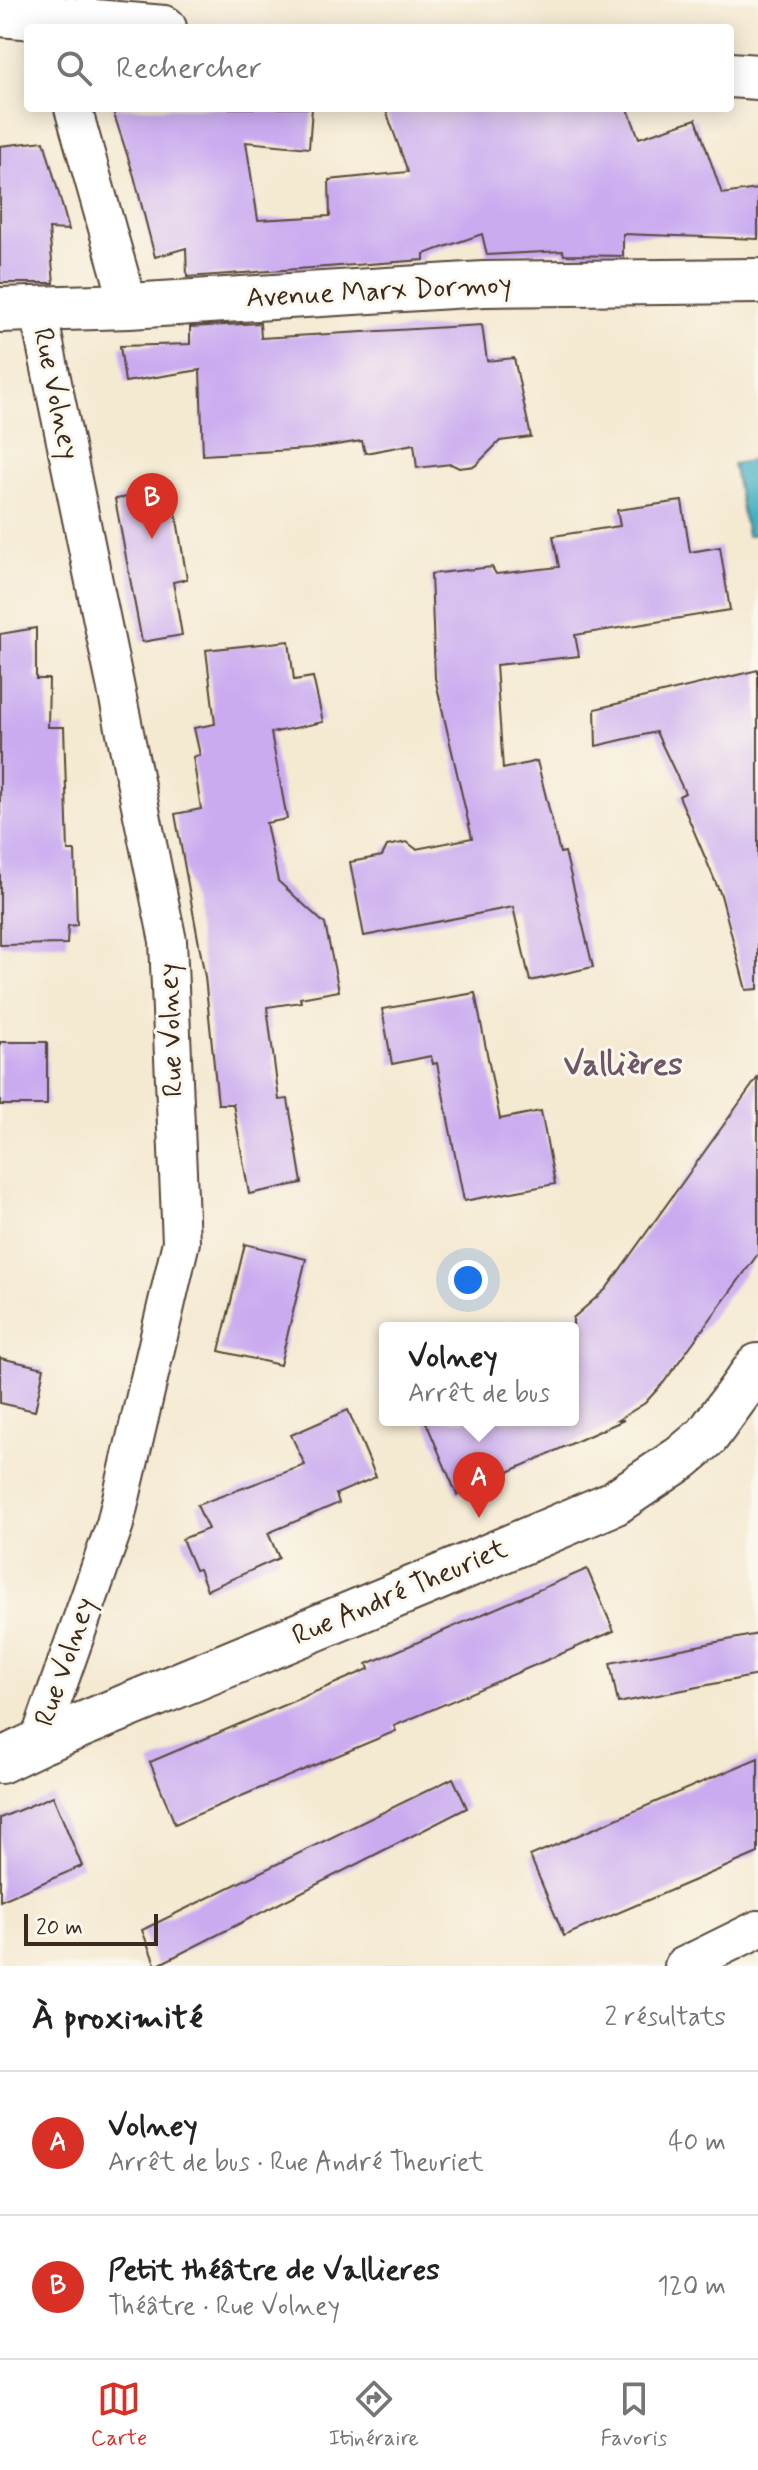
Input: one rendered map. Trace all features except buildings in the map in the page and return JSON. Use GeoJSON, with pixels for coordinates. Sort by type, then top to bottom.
{"type":"FeatureCollection","features":[{"type":"Feature","properties":{"kind":"main road"},"geometry":{"type":"LineString","coordinates":[[0,14],[47,15],[128,24]]}},
{"type":"Feature","properties":{"kind":"main road"},"geometry":{"type":"LineString","coordinates":[[734,75],[758,77]]}},
{"type":"Feature","properties":{"kind":"main road","name":"Avenue Marx Dormoy"},"geometry":{"type":"LineString","coordinates":[[19,310],[484,284],[758,281]]}},
{"type":"Feature","properties":{"kind":"main road","name":"Rue André Theuriet"},"geometry":{"type":"LineString","coordinates":[[19,1752],[614,1503],[681,1458],[707,1436],[758,1366]]}},
{"type":"Feature","properties":{"kind":"street"},"geometry":{"type":"LineString","coordinates":[[74,112],[129,306]]}},
{"type":"Feature","properties":{"kind":"street","name":"Rue Volney"},"geometry":{"type":"LineString","coordinates":[[19,310],[168,941],[181,1242],[115,1524],[19,1752]]}},
{"type":"Feature","properties":{"kind":"street"},"geometry":{"type":"LineString","coordinates":[[683,1966],[758,1929]]}},
{"type":"Feature","properties":{"kind":"water"},"geometry":{"type":"Polygon","coordinates":[[[758,459],[758,534],[747,536],[733,464],[758,459]]]}},
{"type":"Feature","properties":{"kind":"place","name":"Petit théâtre de Vallieres"},"geometry":{"type":"Point","coordinates":[152,539]}},
{"type":"Feature","properties":{"kind":"place","name":"Volney"},"geometry":{"type":"Point","coordinates":[479,1518]}},
{"type":"Feature","properties":{"kind":"district","name":"Vallières"},"geometry":{"type":"Point","coordinates":[623,1065]}}]}
